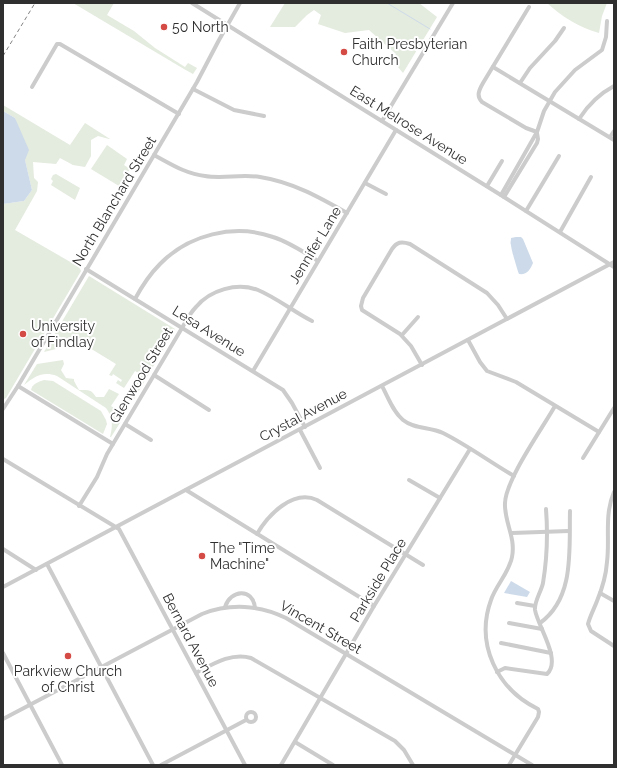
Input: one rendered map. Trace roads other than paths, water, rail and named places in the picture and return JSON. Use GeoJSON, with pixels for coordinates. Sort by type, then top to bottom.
{"type":"FeatureCollection","features":[{"type":"Feature","properties":{"kind":"street","name":"East Melrose Avenue"},"geometry":{"type":"LineString","coordinates":[[192,3],[613,265]]}},
{"type":"Feature","properties":{"kind":"street","name":"North Blanchard Street"},"geometry":{"type":"LineString","coordinates":[[4,407],[18,386],[179,114],[240,3]]}},
{"type":"Feature","properties":{"kind":"street"},"geometry":{"type":"LineString","coordinates":[[382,121],[453,3]]}},
{"type":"Feature","properties":{"kind":"street"},"geometry":{"type":"LineString","coordinates":[[529,7],[479,91],[478,97],[480,100],[526,128],[537,132]]}},
{"type":"Feature","properties":{"kind":"street"},"geometry":{"type":"LineString","coordinates":[[502,196],[537,132],[542,115],[550,101],[567,77],[602,50],[606,37],[607,21]]}},
{"type":"Feature","properties":{"kind":"street"},"geometry":{"type":"LineString","coordinates":[[520,83],[530,68],[555,41],[564,28]]}},
{"type":"Feature","properties":{"kind":"street"},"geometry":{"type":"LineString","coordinates":[[32,87],[58,44],[179,114]]}},
{"type":"Feature","properties":{"kind":"street"},"geometry":{"type":"LineString","coordinates":[[493,67],[614,140]]}},
{"type":"Feature","properties":{"kind":"street"},"geometry":{"type":"LineString","coordinates":[[579,119],[594,99],[614,86]]}},
{"type":"Feature","properties":{"kind":"street"},"geometry":{"type":"LineString","coordinates":[[193,89],[223,106],[234,110],[264,116]]}},
{"type":"Feature","properties":{"kind":"street","name":"Jennifer Lane"},"geometry":{"type":"LineString","coordinates":[[253,371],[396,130]]}},
{"type":"Feature","properties":{"kind":"street"},"geometry":{"type":"LineString","coordinates":[[610,138],[614,131]]}},
{"type":"Feature","properties":{"kind":"street"},"geometry":{"type":"LineString","coordinates":[[154,155],[178,168],[194,174],[213,177],[252,176],[288,184],[306,190],[346,214]]}},
{"type":"Feature","properties":{"kind":"street"},"geometry":{"type":"LineString","coordinates":[[526,211],[559,156]]}},
{"type":"Feature","properties":{"kind":"street"},"geometry":{"type":"LineString","coordinates":[[487,186],[502,161]]}},
{"type":"Feature","properties":{"kind":"street"},"geometry":{"type":"LineString","coordinates":[[560,232],[591,177]]}},
{"type":"Feature","properties":{"kind":"street"},"geometry":{"type":"LineString","coordinates":[[365,182],[386,194]]}},
{"type":"Feature","properties":{"kind":"street"},"geometry":{"type":"LineString","coordinates":[[135,299],[152,272],[168,256],[187,244],[215,234],[238,231],[262,234],[283,241],[318,261]]}},
{"type":"Feature","properties":{"kind":"street"},"geometry":{"type":"LineString","coordinates":[[422,365],[411,346],[402,335],[362,310],[360,306],[363,298],[397,243],[402,242],[410,244],[487,293],[498,304],[507,319]]}},
{"type":"Feature","properties":{"kind":"street","name":"Crystal Avenue"},"geometry":{"type":"LineString","coordinates":[[3,587],[507,319],[613,265]]}},
{"type":"Feature","properties":{"kind":"street","name":"Lesa Avenue"},"geometry":{"type":"LineString","coordinates":[[86,269],[285,392],[305,427]]}},
{"type":"Feature","properties":{"kind":"street","name":"Glenwood Street"},"geometry":{"type":"LineString","coordinates":[[80,506],[113,444],[193,310],[200,302],[214,293],[229,288],[240,287],[254,289],[312,321]]}},
{"type":"Feature","properties":{"kind":"street"},"geometry":{"type":"LineString","coordinates":[[402,335],[418,317]]}},
{"type":"Feature","properties":{"kind":"street"},"geometry":{"type":"LineString","coordinates":[[468,340],[480,362],[487,371],[516,382],[599,432]]}},
{"type":"Feature","properties":{"kind":"street"},"geometry":{"type":"LineString","coordinates":[[154,375],[209,410]]}},
{"type":"Feature","properties":{"kind":"street"},"geometry":{"type":"LineString","coordinates":[[18,386],[113,444]]}},
{"type":"Feature","properties":{"kind":"street"},"geometry":{"type":"LineString","coordinates":[[382,386],[395,411],[407,423],[417,427],[436,430],[514,476]]}},
{"type":"Feature","properties":{"kind":"street"},"geometry":{"type":"LineString","coordinates":[[509,765],[538,717],[539,712],[513,693],[497,672],[491,660],[487,646],[486,622],[491,599],[512,560],[512,533],[506,514],[506,496],[514,476],[555,406]]}},
{"type":"Feature","properties":{"kind":"street"},"geometry":{"type":"LineString","coordinates":[[583,458],[614,408]]}},
{"type":"Feature","properties":{"kind":"street"},"geometry":{"type":"LineString","coordinates":[[125,424],[151,440]]}},
{"type":"Feature","properties":{"kind":"street"},"geometry":{"type":"LineString","coordinates":[[300,430],[320,468]]}},
{"type":"Feature","properties":{"kind":"street","name":"Parkside Place"},"geometry":{"type":"LineString","coordinates":[[281,765],[374,606],[470,449]]}},
{"type":"Feature","properties":{"kind":"street"},"geometry":{"type":"LineString","coordinates":[[3,460],[116,527]]}},
{"type":"Feature","properties":{"kind":"street"},"geometry":{"type":"LineString","coordinates":[[409,480],[440,498]]}},
{"type":"Feature","properties":{"kind":"street"},"geometry":{"type":"LineString","coordinates":[[186,490],[374,606]]}},
{"type":"Feature","properties":{"kind":"street"},"geometry":{"type":"LineString","coordinates":[[614,492],[608,513],[608,560],[605,579],[588,626],[594,633],[614,646]]}},
{"type":"Feature","properties":{"kind":"street"},"geometry":{"type":"LineString","coordinates":[[257,534],[269,517],[288,503],[306,497],[317,500],[422,565]]}},
{"type":"Feature","properties":{"kind":"street"},"geometry":{"type":"LineString","coordinates":[[497,672],[505,668],[547,674],[552,665],[551,653],[535,606],[543,583],[547,555],[548,531],[546,509]]}},
{"type":"Feature","properties":{"kind":"street"},"geometry":{"type":"LineString","coordinates":[[540,623],[552,612],[564,588],[570,558],[570,511]]}},
{"type":"Feature","properties":{"kind":"street","name":"Bernard Avenue"},"geometry":{"type":"LineString","coordinates":[[116,527],[122,534],[245,765]]}},
{"type":"Feature","properties":{"kind":"street"},"geometry":{"type":"LineString","coordinates":[[512,533],[569,531]]}},
{"type":"Feature","properties":{"kind":"street"},"geometry":{"type":"LineString","coordinates":[[3,549],[36,570]]}},
{"type":"Feature","properties":{"kind":"street"},"geometry":{"type":"LineString","coordinates":[[47,564],[153,765]]}},
{"type":"Feature","properties":{"kind":"street"},"geometry":{"type":"LineString","coordinates":[[225,608],[230,598],[235,594],[241,593],[247,594],[252,598],[255,608]]}},
{"type":"Feature","properties":{"kind":"street"},"geometry":{"type":"LineString","coordinates":[[600,593],[614,601]]}},
{"type":"Feature","properties":{"kind":"street"},"geometry":{"type":"LineString","coordinates":[[518,603],[535,606]]}},
{"type":"Feature","properties":{"kind":"street","name":"Vincent Street"},"geometry":{"type":"LineString","coordinates":[[3,719],[172,628],[202,614],[225,608],[255,608],[268,610],[286,618],[532,765]]}},
{"type":"Feature","properties":{"kind":"street"},"geometry":{"type":"LineString","coordinates":[[509,623],[542,629]]}},
{"type":"Feature","properties":{"kind":"street"},"geometry":{"type":"LineString","coordinates":[[501,643],[551,653]]}},
{"type":"Feature","properties":{"kind":"street"},"geometry":{"type":"LineString","coordinates":[[3,654],[62,765]]}},
{"type":"Feature","properties":{"kind":"street"},"geometry":{"type":"LineString","coordinates":[[196,674],[227,658],[239,656],[248,657],[395,741],[404,750],[413,765]]}},
{"type":"Feature","properties":{"kind":"street"},"geometry":{"type":"LineString","coordinates":[[161,765],[246,720]]}},
{"type":"Feature","properties":{"kind":"street"},"geometry":{"type":"LineString","coordinates":[[294,742],[333,765]]}},
{"type":"Feature","properties":{"kind":"water"},"geometry":{"type":"Polygon","coordinates":[[[3,111],[15,118],[29,150],[25,160],[32,190],[24,201],[3,204],[3,111]]]}},
{"type":"Feature","properties":{"kind":"water"},"geometry":{"type":"Polygon","coordinates":[[[521,237],[523,239],[533,263],[529,270],[524,274],[519,274],[511,247],[511,238],[521,237]]]}},
{"type":"Feature","properties":{"kind":"water"},"geometry":{"type":"Polygon","coordinates":[[[511,581],[530,592],[527,597],[504,593],[511,581]]]}},
{"type":"Feature","properties":{"kind":"waterway"},"geometry":{"type":"LineString","coordinates":[[387,3],[430,29]]}},
{"type":"Feature","properties":{"kind":"railway"},"geometry":{"type":"LineString","coordinates":[[3,56],[35,3]]}},
{"type":"Feature","properties":{"kind":"place","name":"50 North"},"geometry":{"type":"Point","coordinates":[164,27]}},
{"type":"Feature","properties":{"kind":"place","name":"Faith Presbyterian Church"},"geometry":{"type":"Point","coordinates":[344,52]}},
{"type":"Feature","properties":{"kind":"place","name":"University of Findlay"},"geometry":{"type":"Point","coordinates":[23,334]}},
{"type":"Feature","properties":{"kind":"place","name":"The \"Time Machine\""},"geometry":{"type":"Point","coordinates":[202,556]}},
{"type":"Feature","properties":{"kind":"place","name":"Parkview Church of Christ"},"geometry":{"type":"Point","coordinates":[68,656]}}]}
